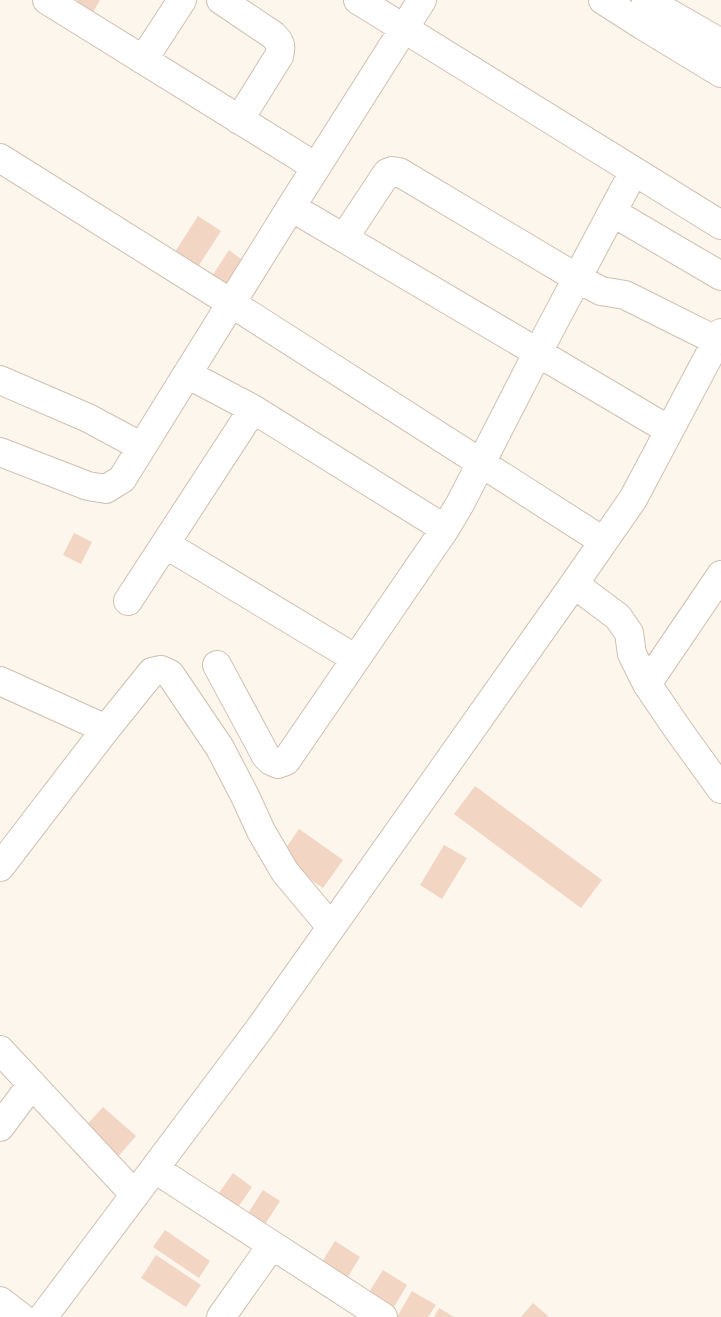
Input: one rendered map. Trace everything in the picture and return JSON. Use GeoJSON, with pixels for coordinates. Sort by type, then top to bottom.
{"type":"FeatureCollection","features":[{"type":"Feature","properties":{"kind":"street"},"geometry":{"type":"LineString","coordinates":[[47,0],[316,167]]}},
{"type":"Feature","properties":{"kind":"street"},"geometry":{"type":"LineString","coordinates":[[143,60],[182,0]]}},
{"type":"Feature","properties":{"kind":"street"},"geometry":{"type":"LineString","coordinates":[[221,0],[273,35],[279,41],[281,48],[279,56],[239,120]]}},
{"type":"Feature","properties":{"kind":"street"},"geometry":{"type":"LineString","coordinates":[[358,0],[721,225]]}},
{"type":"Feature","properties":{"kind":"street"},"geometry":{"type":"LineString","coordinates":[[0,452],[88,486],[106,489],[122,479],[291,206],[422,0]]}},
{"type":"Feature","properties":{"kind":"street"},"geometry":{"type":"LineString","coordinates":[[603,0],[650,8],[721,43]]}},
{"type":"Feature","properties":{"kind":"street"},"geometry":{"type":"LineString","coordinates":[[650,8],[721,73]]}},
{"type":"Feature","properties":{"kind":"street"},"geometry":{"type":"LineString","coordinates":[[0,158],[603,541]]}},
{"type":"Feature","properties":{"kind":"street"},"geometry":{"type":"LineString","coordinates":[[43,1317],[260,1028],[633,499],[719,337],[624,295],[601,291],[399,172],[392,171],[387,174],[344,238]]}},
{"type":"Feature","properties":{"kind":"street"},"geometry":{"type":"LineString","coordinates":[[217,665],[266,756],[278,764],[286,761],[445,529],[461,502],[480,462],[634,171]]}},
{"type":"Feature","properties":{"kind":"street"},"geometry":{"type":"LineString","coordinates":[[291,206],[669,430]]}},
{"type":"Feature","properties":{"kind":"street"},"geometry":{"type":"LineString","coordinates":[[612,212],[721,276]]}},
{"type":"Feature","properties":{"kind":"street"},"geometry":{"type":"LineString","coordinates":[[187,374],[253,409],[445,529]]}},
{"type":"Feature","properties":{"kind":"street"},"geometry":{"type":"LineString","coordinates":[[0,380],[88,418],[142,446]]}},
{"type":"Feature","properties":{"kind":"street"},"geometry":{"type":"LineString","coordinates":[[128,600],[253,409]]}},
{"type":"Feature","properties":{"kind":"street"},"geometry":{"type":"LineString","coordinates":[[165,544],[356,659]]}},
{"type":"Feature","properties":{"kind":"street"},"geometry":{"type":"LineString","coordinates":[[647,684],[721,575]]}},
{"type":"Feature","properties":{"kind":"street"},"geometry":{"type":"LineString","coordinates":[[574,584],[618,617],[629,633],[632,654],[647,684],[721,789]]}},
{"type":"Feature","properties":{"kind":"street"},"geometry":{"type":"LineString","coordinates":[[0,867],[152,672],[161,670],[170,674],[220,748],[261,832],[285,872],[331,927]]}},
{"type":"Feature","properties":{"kind":"street"},"geometry":{"type":"LineString","coordinates":[[0,681],[106,729]]}},
{"type":"Feature","properties":{"kind":"street"},"geometry":{"type":"LineString","coordinates":[[0,1050],[135,1195]]}},
{"type":"Feature","properties":{"kind":"street"},"geometry":{"type":"LineString","coordinates":[[0,1127],[32,1084]]}},
{"type":"Feature","properties":{"kind":"street"},"geometry":{"type":"LineString","coordinates":[[154,1169],[383,1317]]}},
{"type":"Feature","properties":{"kind":"street"},"geometry":{"type":"LineString","coordinates":[[221,1317],[272,1245]]}},
{"type":"Feature","properties":{"kind":"street"},"geometry":{"type":"LineString","coordinates":[[0,1301],[21,1317]]}},
{"type":"Feature","properties":{"kind":"building"},"geometry":{"type":"Polygon","coordinates":[[[78,0],[100,0],[89,19],[73,10],[78,0]]]}},
{"type":"Feature","properties":{"kind":"building"},"geometry":{"type":"Polygon","coordinates":[[[198,216],[221,231],[196,270],[173,255],[198,216]]]}},
{"type":"Feature","properties":{"kind":"building"},"geometry":{"type":"Polygon","coordinates":[[[229,250],[245,262],[227,289],[210,279],[229,250]]]}},
{"type":"Feature","properties":{"kind":"building"},"geometry":{"type":"Polygon","coordinates":[[[74,533],[92,542],[81,564],[63,555],[74,533]]]}},
{"type":"Feature","properties":{"kind":"building"},"geometry":{"type":"Polygon","coordinates":[[[475,786],[602,880],[581,908],[454,814],[475,786]]]}},
{"type":"Feature","properties":{"kind":"building"},"geometry":{"type":"Polygon","coordinates":[[[299,829],[343,860],[323,888],[279,858],[299,829]]]}},
{"type":"Feature","properties":{"kind":"building"},"geometry":{"type":"Polygon","coordinates":[[[444,845],[467,858],[442,899],[420,885],[444,845]]]}},
{"type":"Feature","properties":{"kind":"building"},"geometry":{"type":"Polygon","coordinates":[[[103,1107],[136,1136],[116,1159],[83,1129],[103,1107]]]}},
{"type":"Feature","properties":{"kind":"building"},"geometry":{"type":"Polygon","coordinates":[[[233,1173],[252,1187],[234,1213],[214,1200],[233,1173]]]}},
{"type":"Feature","properties":{"kind":"building"},"geometry":{"type":"Polygon","coordinates":[[[263,1190],[280,1201],[262,1229],[245,1218],[263,1190]]]}},
{"type":"Feature","properties":{"kind":"building"},"geometry":{"type":"Polygon","coordinates":[[[165,1230],[210,1261],[199,1278],[153,1247],[165,1230]]]}},
{"type":"Feature","properties":{"kind":"building"},"geometry":{"type":"Polygon","coordinates":[[[335,1241],[360,1257],[344,1283],[319,1267],[335,1241]]]}},
{"type":"Feature","properties":{"kind":"building"},"geometry":{"type":"Polygon","coordinates":[[[156,1255],[201,1285],[186,1307],[141,1278],[156,1255]]]}},
{"type":"Feature","properties":{"kind":"building"},"geometry":{"type":"Polygon","coordinates":[[[383,1270],[407,1285],[391,1312],[366,1297],[383,1270]]]}},
{"type":"Feature","properties":{"kind":"building"},"geometry":{"type":"Polygon","coordinates":[[[412,1291],[436,1305],[428,1317],[397,1317],[412,1291]]]}},
{"type":"Feature","properties":{"kind":"building"},"geometry":{"type":"Polygon","coordinates":[[[533,1303],[549,1317],[521,1317],[533,1303]]]}},
{"type":"Feature","properties":{"kind":"building"},"geometry":{"type":"Polygon","coordinates":[[[439,1308],[454,1317],[434,1317],[439,1308]]]}}]}
